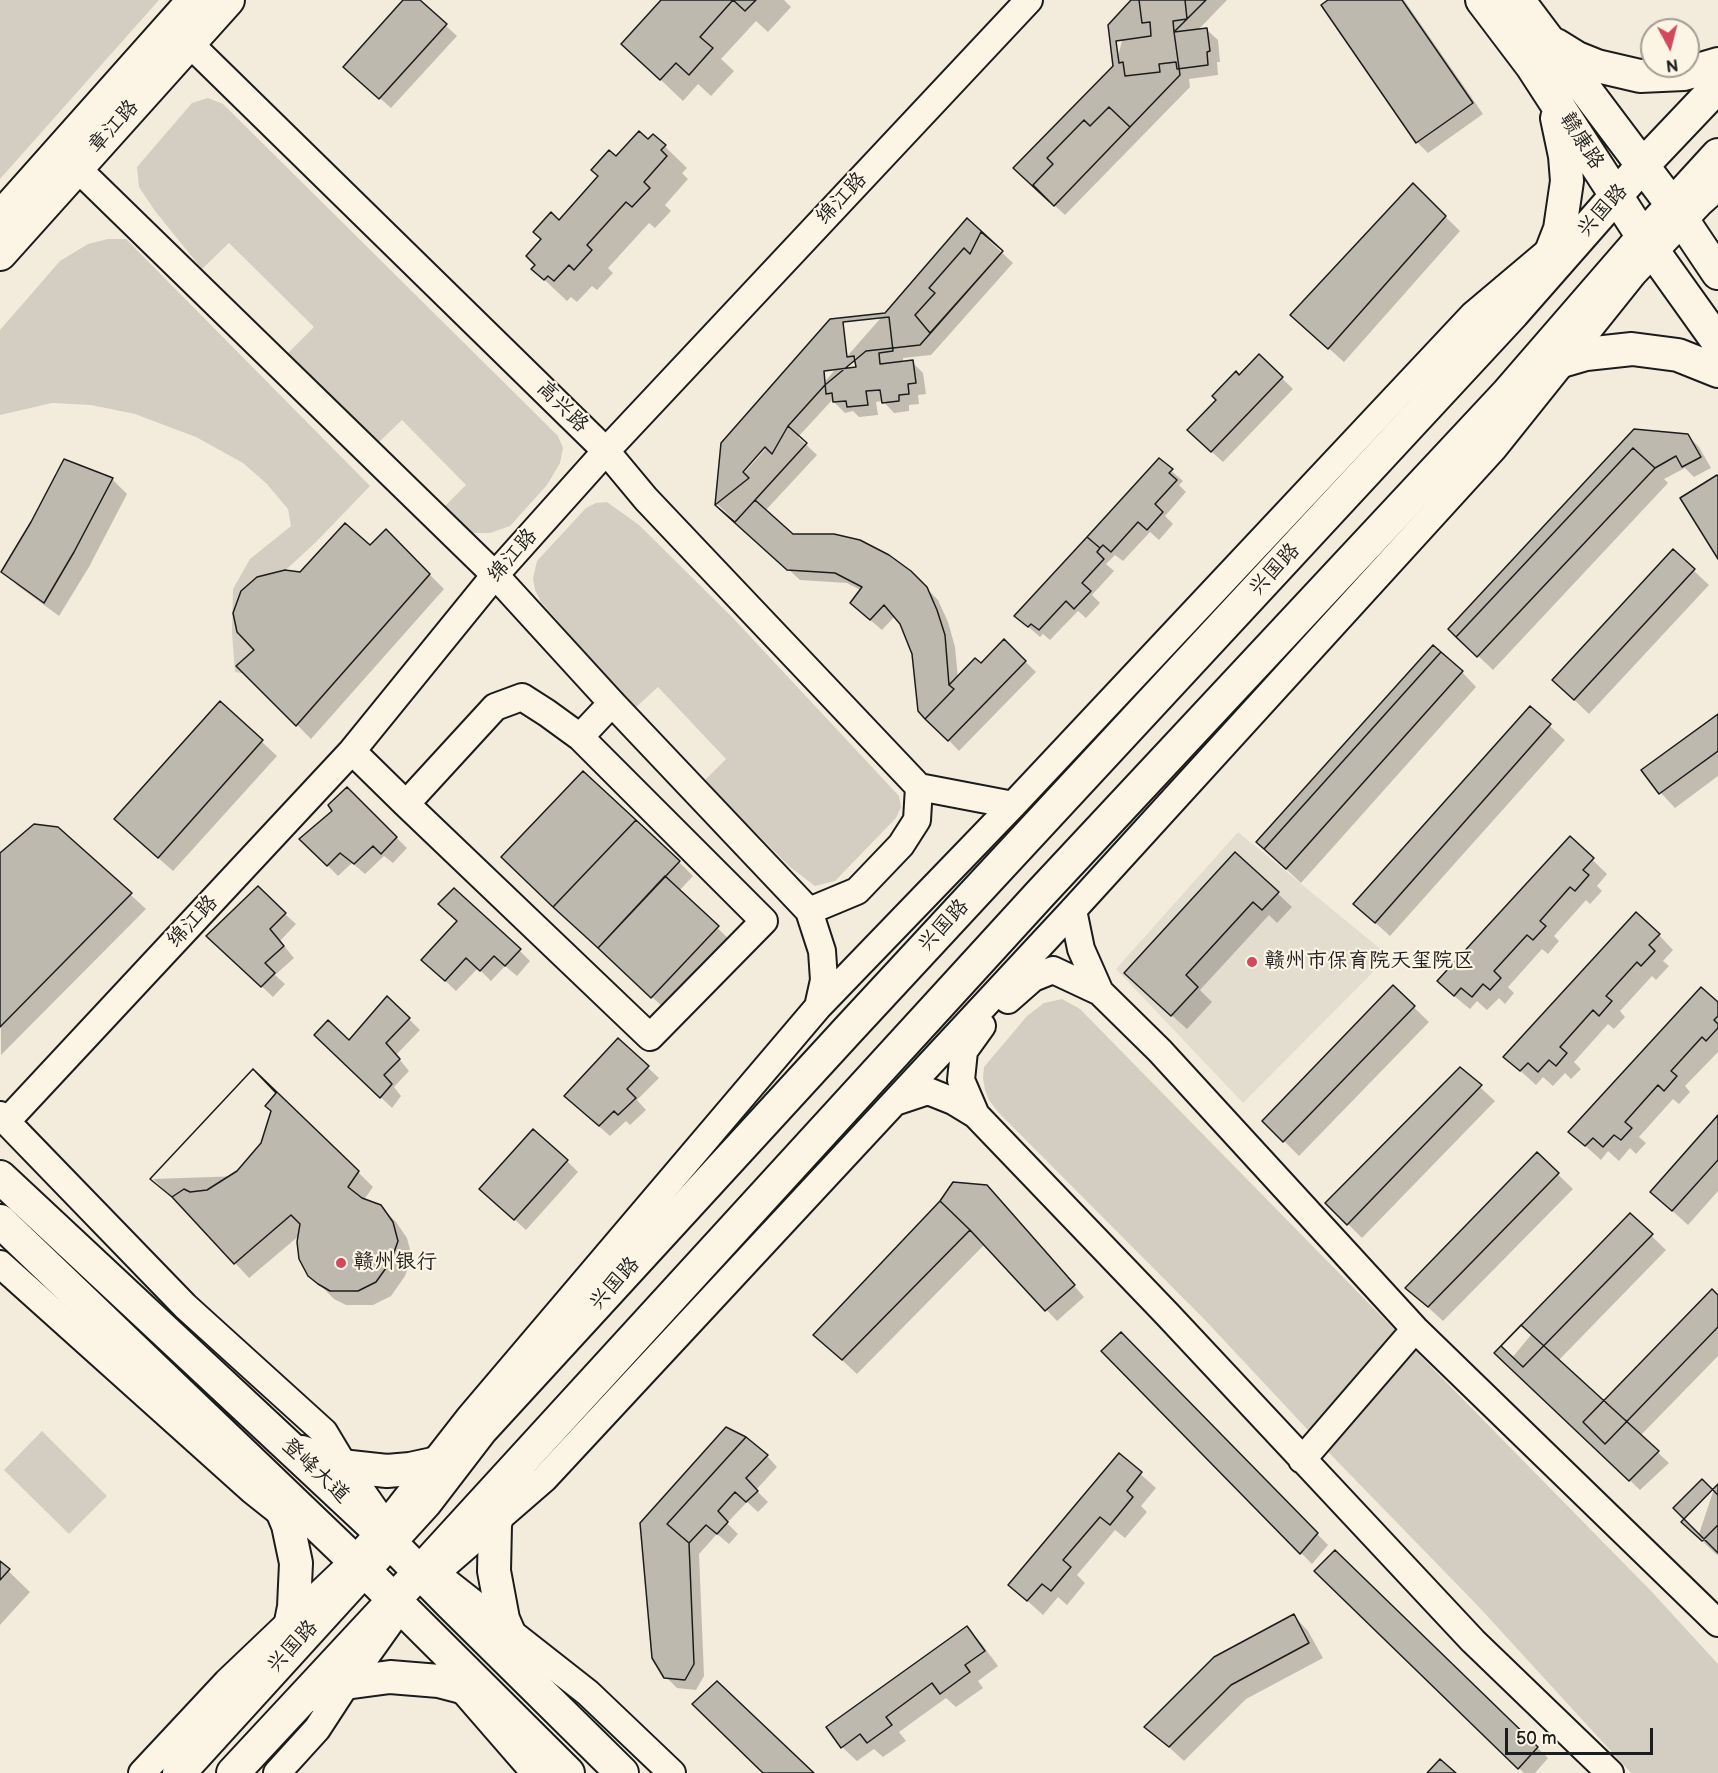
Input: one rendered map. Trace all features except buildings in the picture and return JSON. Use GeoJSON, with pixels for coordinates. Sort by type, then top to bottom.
{"type":"FeatureCollection","features":[{"type":"Feature","properties":{"kind":"main road","name":"章江路"},"geometry":{"type":"LineString","coordinates":[[0,218],[194,0]]}},
{"type":"Feature","properties":{"kind":"main road","name":"章江路"},"geometry":{"type":"LineString","coordinates":[[0,254],[228,0]]}},
{"type":"Feature","properties":{"kind":"main road","name":"赣康路"},"geometry":{"type":"LineString","coordinates":[[1482,0],[1532,66],[1648,244],[1718,342]]}},
{"type":"Feature","properties":{"kind":"main road","name":"赣康路"},"geometry":{"type":"LineString","coordinates":[[1518,0],[1641,162],[1718,273]]}},
{"type":"Feature","properties":{"kind":"main road"},"geometry":{"type":"LineString","coordinates":[[1542,33],[1577,58],[1618,72],[1662,76],[1717,69]]}},
{"type":"Feature","properties":{"kind":"main road"},"geometry":{"type":"LineString","coordinates":[[1513,313],[1541,273],[1554,246],[1564,205],[1567,180],[1562,132],[1555,109],[1532,66]]}},
{"type":"Feature","properties":{"kind":"main road","name":"兴国路"},"geometry":{"type":"LineString","coordinates":[[178,1773],[273,1670],[387,1533],[425,1503],[481,1430],[857,1020],[1513,313],[1717,69]]}},
{"type":"Feature","properties":{"kind":"main road","name":"兴国路"},"geometry":{"type":"LineString","coordinates":[[233,1773],[302,1698],[427,1573],[504,1480],[1041,893],[1678,213],[1718,154]]}},
{"type":"Feature","properties":{"kind":"main road"},"geometry":{"type":"LineString","coordinates":[[1507,394],[1544,369],[1562,361],[1608,350],[1640,350],[1678,355],[1718,371]]}},
{"type":"Feature","properties":{"kind":"main road","name":"登峰大道"},"geometry":{"type":"LineString","coordinates":[[0,1177],[278,1437],[387,1533],[537,1689],[622,1773]]}},
{"type":"Feature","properties":{"kind":"main road","name":"登峰大道"},"geometry":{"type":"LineString","coordinates":[[0,1221],[263,1473],[356,1569],[568,1773]]}},
{"type":"Feature","properties":{"kind":"main road"},"geometry":{"type":"LineString","coordinates":[[278,1437],[319,1459],[345,1467],[387,1471],[410,1469],[435,1463],[455,1454],[481,1430]]}},
{"type":"Feature","properties":{"kind":"main road"},"geometry":{"type":"LineString","coordinates":[[263,1473],[286,1517],[296,1563],[296,1585],[291,1621],[273,1670]]}},
{"type":"Feature","properties":{"kind":"main road"},"geometry":{"type":"LineString","coordinates":[[504,1480],[496,1519],[495,1571],[498,1593],[508,1632],[537,1689]]}},
{"type":"Feature","properties":{"kind":"main road"},"geometry":{"type":"LineString","coordinates":[[302,1698],[346,1683],[398,1677],[439,1680],[487,1694]]}},
{"type":"Feature","properties":{"kind":"street","name":"绵江路"},"geometry":{"type":"LineString","coordinates":[[3,1118],[352,751],[495,575],[606,451],[1029,0]]}},
{"type":"Feature","properties":{"kind":"street","name":"高兴路"},"geometry":{"type":"LineString","coordinates":[[189,43],[606,451],[646,499],[920,787]]}},
{"type":"Feature","properties":{"kind":"street"},"geometry":{"type":"LineString","coordinates":[[77,168],[495,575],[612,704],[809,911],[822,951],[824,981],[818,1007]]}},
{"type":"Feature","properties":{"kind":"street"},"geometry":{"type":"LineString","coordinates":[[1678,213],[1718,187]]}},
{"type":"Feature","properties":{"kind":"street"},"geometry":{"type":"LineString","coordinates":[[3,1118],[185,1306],[324,1432],[387,1533],[469,1418],[818,1007],[1013,805],[1473,315],[1614,193]]}},
{"type":"Feature","properties":{"kind":"street"},"geometry":{"type":"LineString","coordinates":[[672,1773],[588,1694],[427,1573],[544,1479],[1073,910],[1494,448],[1634,273],[1648,244]]}},
{"type":"Feature","properties":{"kind":"street"},"geometry":{"type":"LineString","coordinates":[[352,751],[405,804],[650,1037],[764,921],[580,737],[522,697],[495,707],[405,804]]}},
{"type":"Feature","properties":{"kind":"street"},"geometry":{"type":"LineString","coordinates":[[580,737],[612,704]]}},
{"type":"Feature","properties":{"kind":"street"},"geometry":{"type":"LineString","coordinates":[[809,911],[856,891],[901,845],[917,820],[920,787],[1013,805]]}},
{"type":"Feature","properties":{"kind":"street"},"geometry":{"type":"LineString","coordinates":[[1073,910],[1081,949],[1100,992]]}},
{"type":"Feature","properties":{"kind":"street"},"geometry":{"type":"LineString","coordinates":[[976,1115],[961,1080],[964,1051],[996,1010],[1033,978],[1053,970],[1100,992],[1160,1051],[1415,1329],[1718,1623]]}},
{"type":"Feature","properties":{"kind":"street"},"geometry":{"type":"LineString","coordinates":[[894,1102],[928,1091],[953,1101],[976,1115],[1167,1314],[1473,1641],[1610,1773]]}},
{"type":"Feature","properties":{"kind":"street"},"geometry":{"type":"LineString","coordinates":[[0,1264],[253,1491],[356,1569],[291,1621],[227,1682],[142,1773]]}},
{"type":"Feature","properties":{"kind":"street"},"geometry":{"type":"LineString","coordinates":[[1302,1460],[1415,1329]]}},
{"type":"Feature","properties":{"kind":"street"},"geometry":{"type":"LineString","coordinates":[[277,1773],[317,1729],[394,1606],[535,1773]]}},
{"type":"Feature","properties":{"kind":"shaded area"},"geometry":{"type":"Polygon","coordinates":[[[0,0],[159,0],[0,179],[0,0]]]}},
{"type":"Feature","properties":{"kind":"shaded area"},"geometry":{"type":"Polygon","coordinates":[[[208,98],[223,104],[558,436],[563,448],[560,463],[547,485],[510,526],[490,533],[469,533],[442,509],[466,485],[402,420],[378,443],[287,354],[314,327],[229,243],[202,269],[155,211],[139,187],[137,167],[192,103],[208,98]]]}},
{"type":"Feature","properties":{"kind":"shaded area"},"geometry":{"type":"Polygon","coordinates":[[[108,239],[126,239],[370,486],[316,542],[278,577],[254,647],[252,675],[235,672],[232,633],[233,589],[250,559],[291,526],[288,509],[267,484],[243,463],[196,437],[135,414],[91,405],[52,403],[0,415],[0,330],[60,261],[88,244],[108,239]]]}},
{"type":"Feature","properties":{"kind":"shaded area"},"geometry":{"type":"Polygon","coordinates":[[[607,502],[639,525],[733,618],[899,796],[901,807],[896,818],[835,881],[815,886],[790,867],[704,781],[726,759],[658,687],[635,708],[541,602],[535,590],[533,578],[537,561],[586,508],[596,503],[607,502]]]}},
{"type":"Feature","properties":{"kind":"shaded area","name":"赣州市保育院天玺院区"},"geometry":{"type":"Polygon","coordinates":[[[1238,832],[1389,956],[1243,1103],[1116,969],[1238,832]]]}},
{"type":"Feature","properties":{"kind":"shaded area"},"geometry":{"type":"Polygon","coordinates":[[[1062,999],[1080,1009],[1652,1592],[1718,1664],[1718,1773],[1631,1773],[1478,1606],[1336,1460],[1205,1320],[998,1112],[985,1090],[984,1067],[1027,1016],[1044,1003],[1062,999]]]}},
{"type":"Feature","properties":{"kind":"shaded area"},"geometry":{"type":"Polygon","coordinates":[[[42,1431],[107,1496],[69,1534],[4,1470],[42,1431]]]}},
{"type":"Feature","properties":{"kind":"place","name":"赣州市保育院天玺院区"},"geometry":{"type":"Point","coordinates":[1252,962]}},
{"type":"Feature","properties":{"kind":"place","name":"赣州银行"},"geometry":{"type":"Point","coordinates":[341,1263]}}]}
